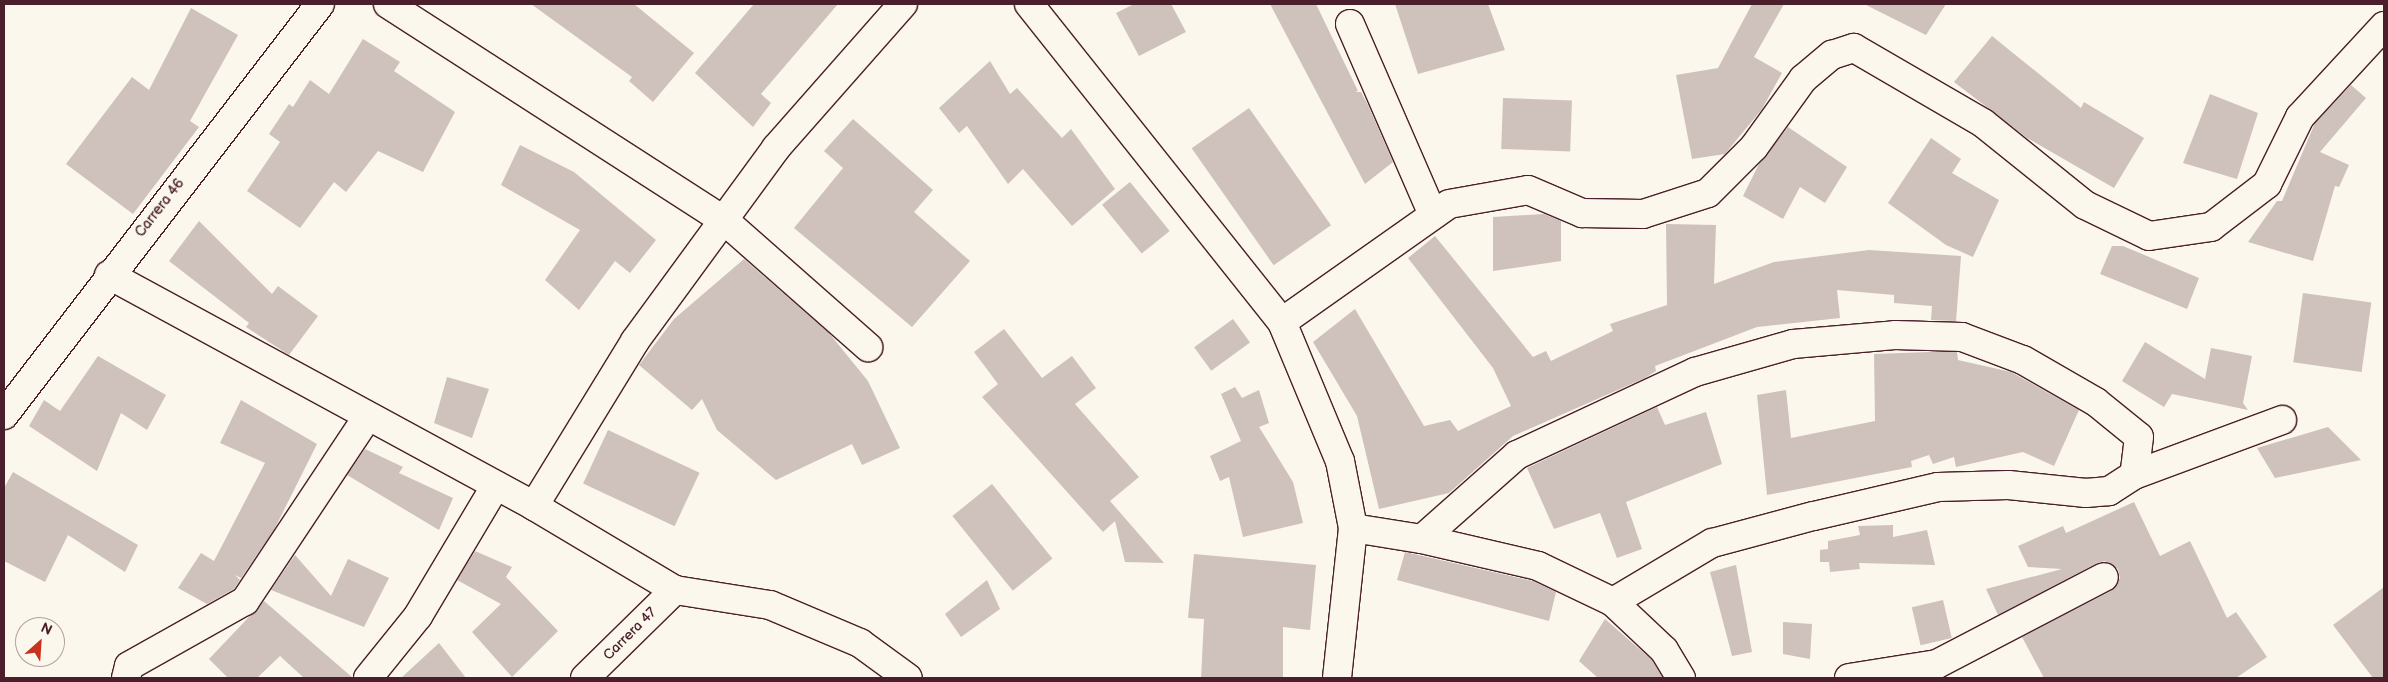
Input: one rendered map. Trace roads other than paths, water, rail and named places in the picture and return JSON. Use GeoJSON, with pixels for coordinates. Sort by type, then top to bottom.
{"type":"FeatureCollection","features":[{"type":"Feature","properties":{"kind":"street","name":"Carrera 46"},"geometry":{"type":"LineString","coordinates":[[4,415],[109,275],[320,4]]}},
{"type":"Feature","properties":{"kind":"street"},"geometry":{"type":"LineString","coordinates":[[388,4],[725,221],[868,348]]}},
{"type":"Feature","properties":{"kind":"street"},"geometry":{"type":"LineString","coordinates":[[534,506],[635,341],[725,221],[776,148],[903,4]]}},
{"type":"Feature","properties":{"kind":"street"},"geometry":{"type":"LineString","coordinates":[[1029,4],[1282,322],[1340,461],[1352,528],[1337,678]]}},
{"type":"Feature","properties":{"kind":"street"},"geometry":{"type":"LineString","coordinates":[[1350,24],[1433,215]]}},
{"type":"Feature","properties":{"kind":"street"},"geometry":{"type":"LineString","coordinates":[[1282,322],[1450,204],[1528,190],[1582,212],[1634,214],[1708,193],[1754,147],[1803,79],[1832,55],[1854,48],[1983,123],[2084,205],[2149,236],[2211,227],[2266,184],[2300,117],[2384,26]]}},
{"type":"Feature","properties":{"kind":"street"},"geometry":{"type":"LineString","coordinates":[[109,275],[534,506],[675,590],[770,605],[860,643],[908,678]]}},
{"type":"Feature","properties":{"kind":"street"},"geometry":{"type":"LineString","coordinates":[[1422,539],[1517,455],[1695,372],[1793,344],[1895,334],[1962,337],[2023,360],[2096,402],[2139,437],[2134,475]]}},
{"type":"Feature","properties":{"kind":"street"},"geometry":{"type":"LineString","coordinates":[[126,678],[129,666],[245,601],[368,416]]}},
{"type":"Feature","properties":{"kind":"street"},"geometry":{"type":"LineString","coordinates":[[1613,602],[1712,543],[1813,516],[1938,488],[2008,485],[2086,493],[2109,491],[2134,475],[2282,420]]}},
{"type":"Feature","properties":{"kind":"street"},"geometry":{"type":"LineString","coordinates":[[368,678],[418,616],[496,486]]}},
{"type":"Feature","properties":{"kind":"street"},"geometry":{"type":"LineString","coordinates":[[1352,528],[1422,539],[1538,566],[1613,602],[1664,650],[1681,678]]}},
{"type":"Feature","properties":{"kind":"street"},"geometry":{"type":"LineString","coordinates":[[1849,678],[1937,664],[2104,577]]}},
{"type":"Feature","properties":{"kind":"street","name":"Carrera 47"},"geometry":{"type":"LineString","coordinates":[[584,678],[675,590]]}}]}
